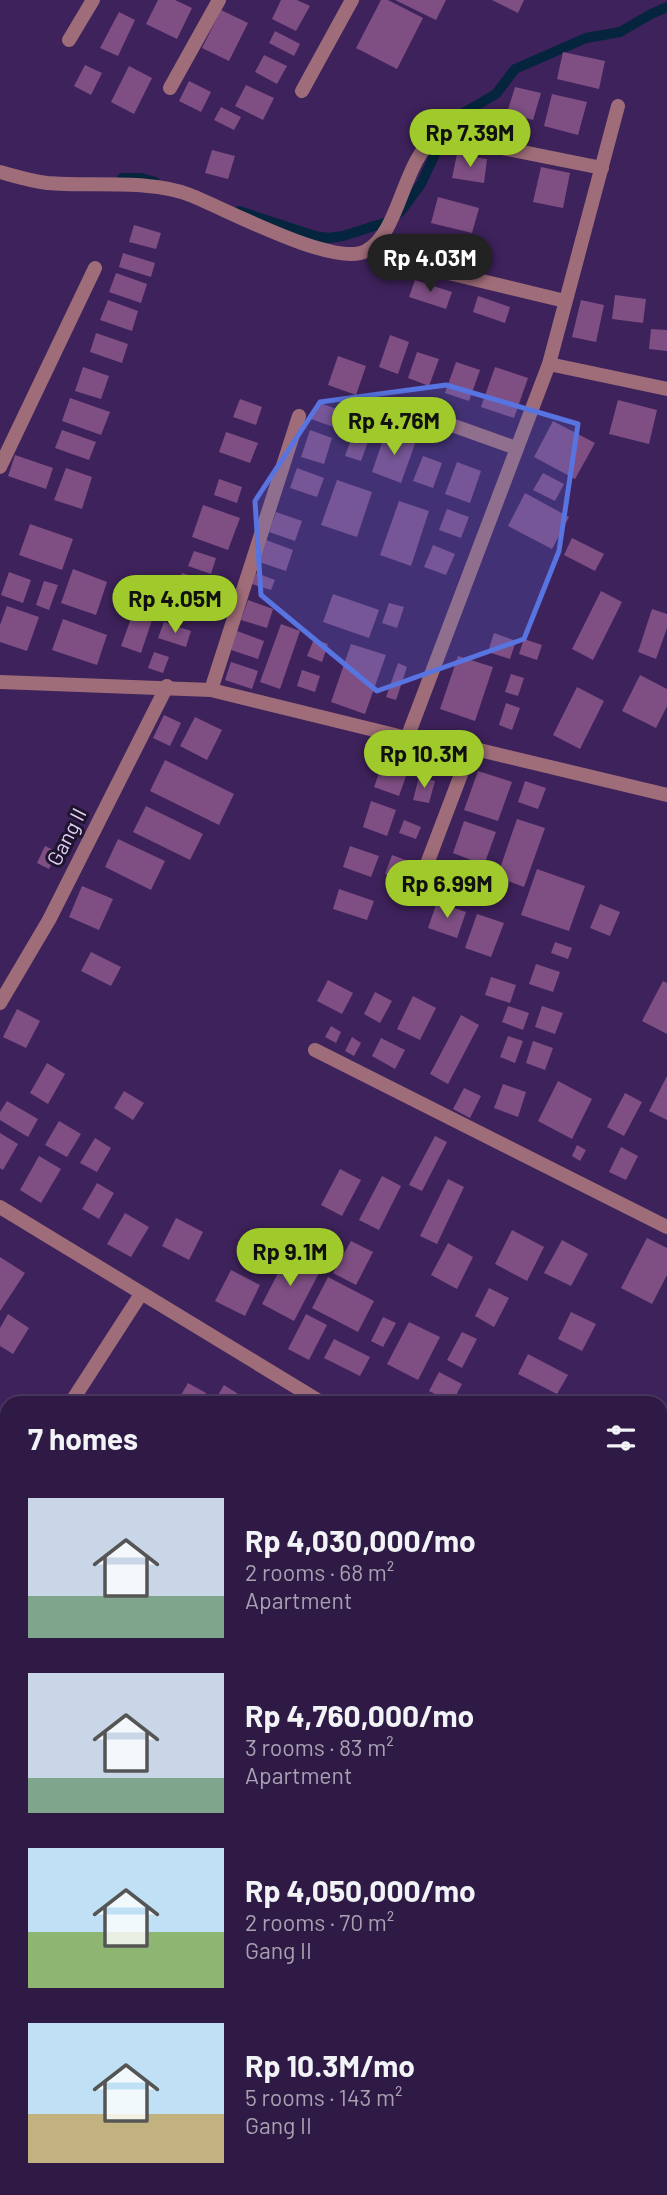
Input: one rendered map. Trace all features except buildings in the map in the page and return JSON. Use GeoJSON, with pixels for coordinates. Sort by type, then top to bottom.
{"type":"FeatureCollection","features":[{"type":"Feature","properties":{"kind":"street"},"geometry":{"type":"LineString","coordinates":[[69,40],[93,0]]}},
{"type":"Feature","properties":{"kind":"street"},"geometry":{"type":"LineString","coordinates":[[170,88],[219,0]]}},
{"type":"Feature","properties":{"kind":"street"},"geometry":{"type":"LineString","coordinates":[[302,91],[352,0]]}},
{"type":"Feature","properties":{"kind":"street"},"geometry":{"type":"LineString","coordinates":[[407,738],[549,364],[618,106]]}},
{"type":"Feature","properties":{"kind":"street"},"geometry":{"type":"LineString","coordinates":[[0,172],[45,183],[146,187],[189,194],[251,224],[349,255],[365,251],[377,241],[419,154],[430,140],[438,135],[602,168]]}},
{"type":"Feature","properties":{"kind":"street"},"geometry":{"type":"LineString","coordinates":[[0,467],[95,268]]}},
{"type":"Feature","properties":{"kind":"street"},"geometry":{"type":"LineString","coordinates":[[436,270],[565,302]]}},
{"type":"Feature","properties":{"kind":"street"},"geometry":{"type":"LineString","coordinates":[[549,364],[667,389]]}},
{"type":"Feature","properties":{"kind":"street"},"geometry":{"type":"LineString","coordinates":[[418,413],[516,448]]}},
{"type":"Feature","properties":{"kind":"street"},"geometry":{"type":"LineString","coordinates":[[211,690],[299,416]]}},
{"type":"Feature","properties":{"kind":"street"},"geometry":{"type":"LineString","coordinates":[[0,682],[211,690],[407,738],[471,748],[667,795]]}},
{"type":"Feature","properties":{"kind":"street","name":"Gang II"},"geometry":{"type":"LineString","coordinates":[[0,1003],[48,920],[167,687]]}},
{"type":"Feature","properties":{"kind":"street"},"geometry":{"type":"LineString","coordinates":[[414,898],[471,748]]}},
{"type":"Feature","properties":{"kind":"street"},"geometry":{"type":"LineString","coordinates":[[315,1050],[667,1227]]}},
{"type":"Feature","properties":{"kind":"street"},"geometry":{"type":"LineString","coordinates":[[0,1207],[311,1396]]}},
{"type":"Feature","properties":{"kind":"street"},"geometry":{"type":"LineString","coordinates":[[75,1396],[141,1294]]}},
{"type":"Feature","properties":{"kind":"highlighted area"},"geometry":{"type":"Polygon","coordinates":[[[446,385],[578,424],[559,551],[524,639],[377,691],[261,595],[255,501],[320,402],[446,385]]]}},
{"type":"Feature","properties":{"kind":"waterway"},"geometry":{"type":"LineString","coordinates":[[239,211],[315,236],[329,238],[387,222],[401,211],[421,184],[451,120],[496,94],[515,69],[586,38],[620,32],[667,7]]}},
{"type":"Feature","properties":{"kind":"waterway"},"geometry":{"type":"LineString","coordinates":[[122,178],[141,178],[155,182]]}}]}
